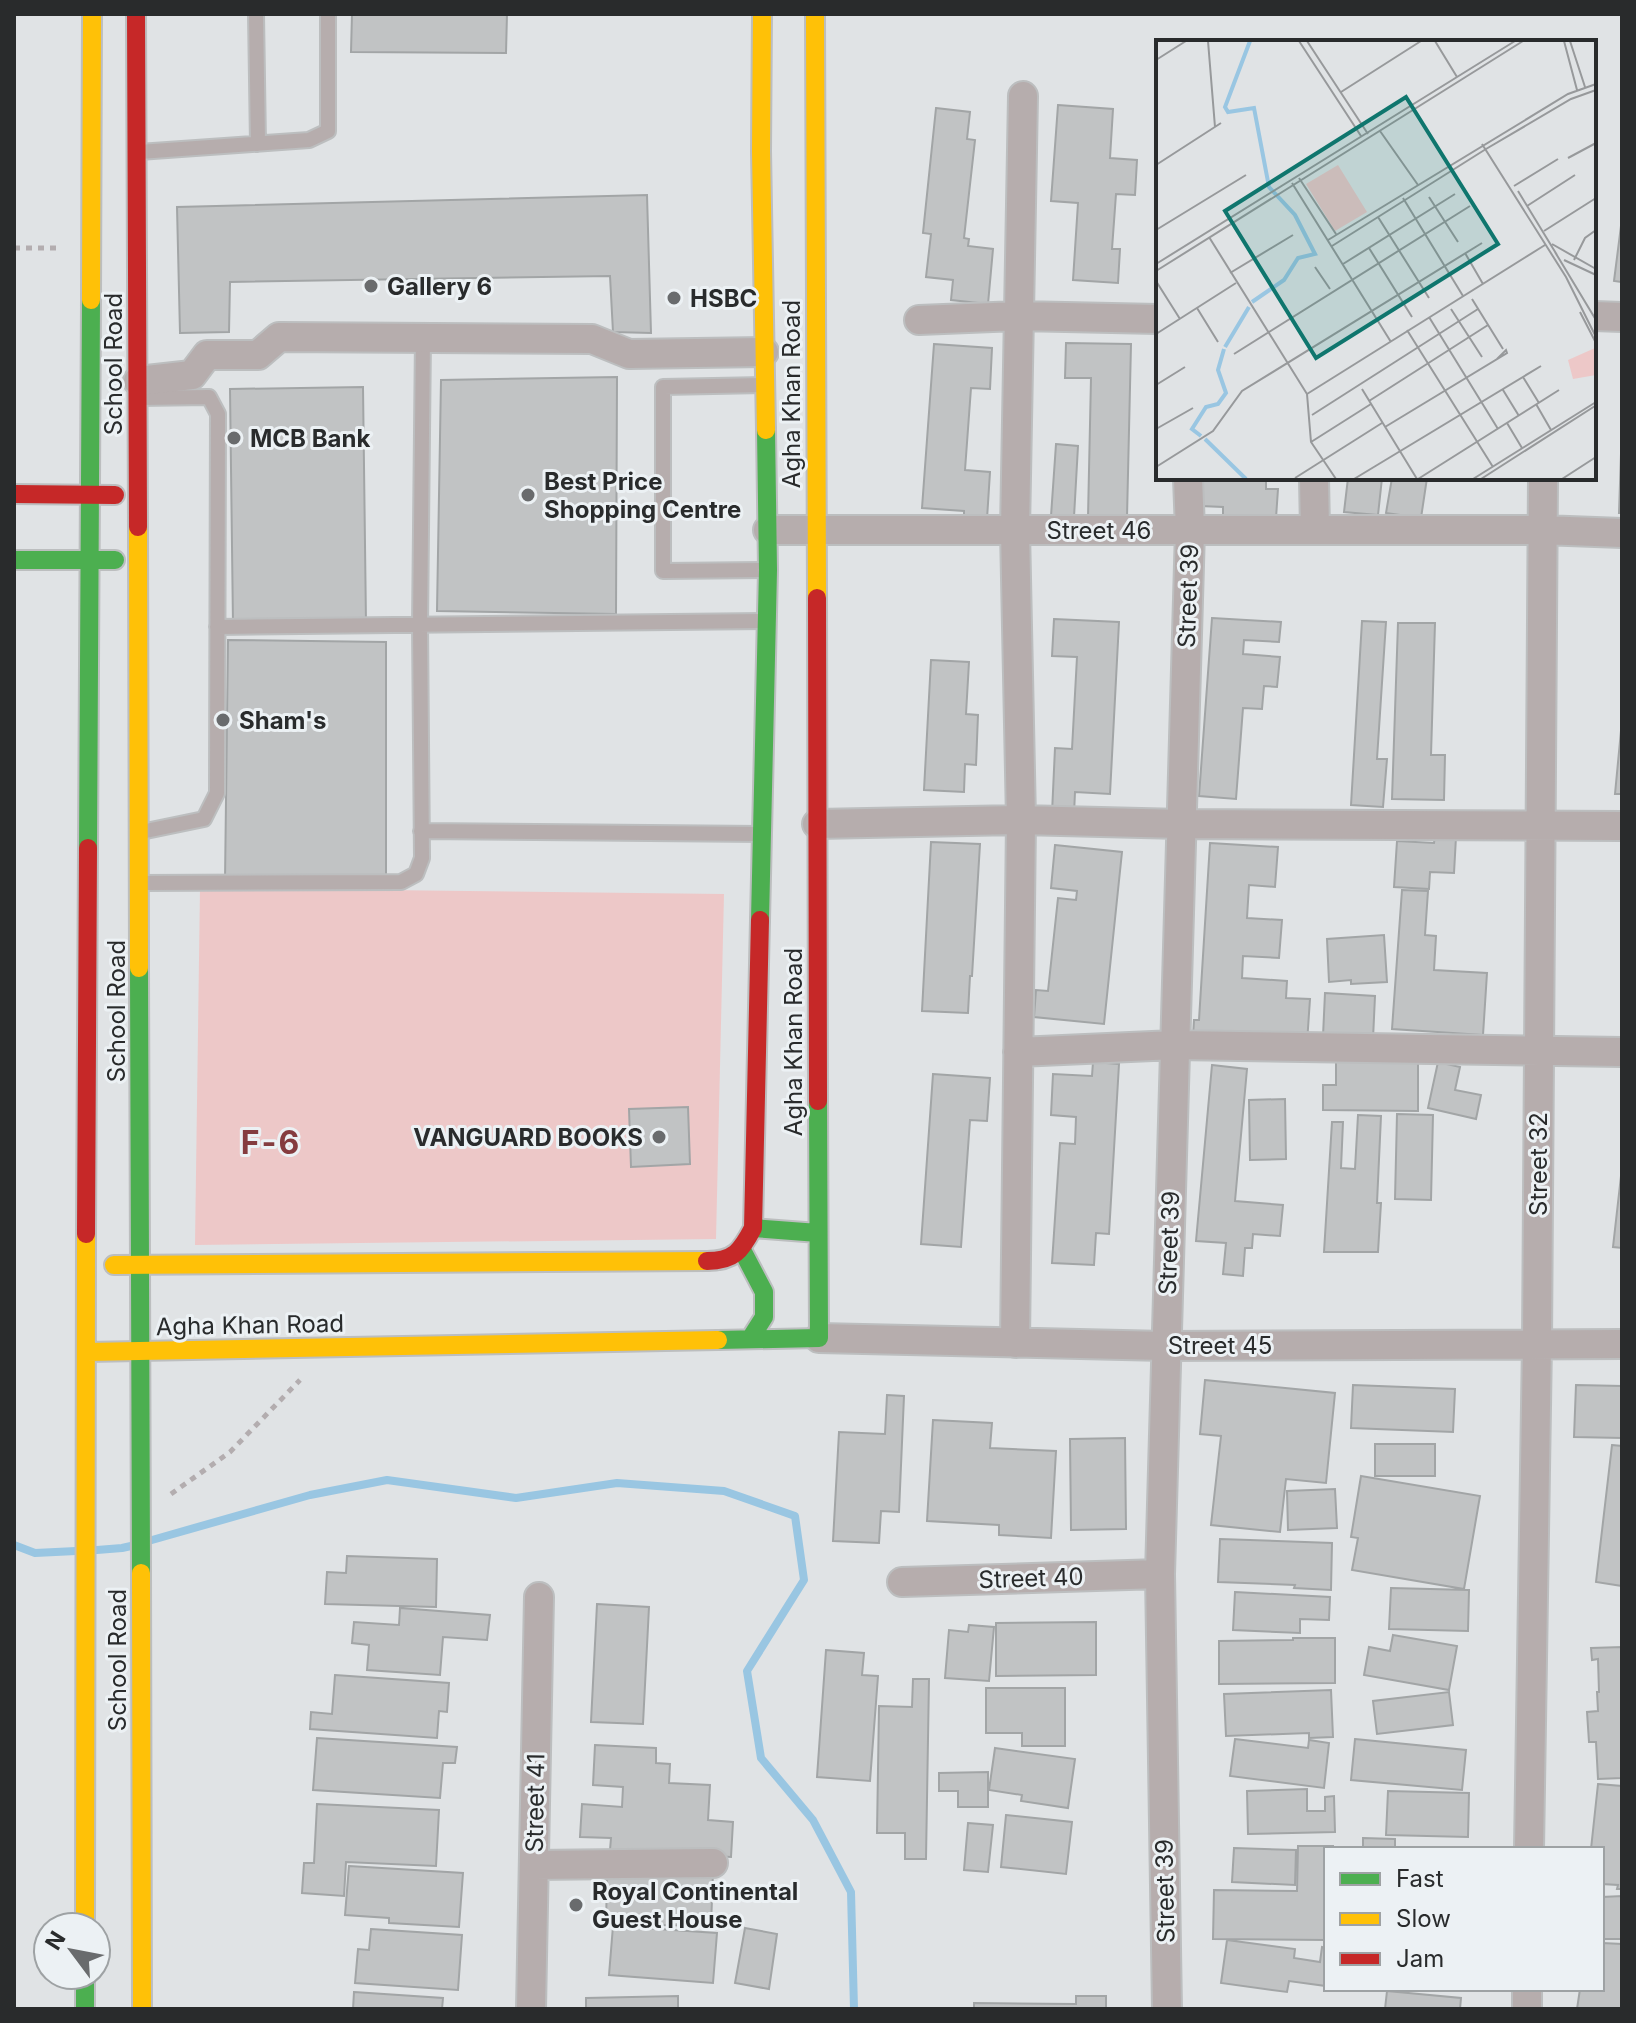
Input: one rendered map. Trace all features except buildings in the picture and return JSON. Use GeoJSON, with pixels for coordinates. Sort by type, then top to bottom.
{"type":"FeatureCollection","features":[{"type":"Feature","properties":{"kind":"street","name":"School Road"},"geometry":{"type":"LineString","coordinates":[[85,1911],[92,14]]}},
{"type":"Feature","properties":{"kind":"street","name":"School Road"},"geometry":{"type":"LineString","coordinates":[[136,14],[142,2009]]}},
{"type":"Feature","properties":{"kind":"street","name":"Agha Khan Road"},"geometry":{"type":"LineString","coordinates":[[742,1250],[753,1228],[768,879],[762,834],[768,530],[761,151],[762,14]]}},
{"type":"Feature","properties":{"kind":"street","name":"Agha Khan Road"},"geometry":{"type":"LineString","coordinates":[[87,1352],[819,1338],[810,881],[817,824],[815,14]]}},
{"type":"Feature","properties":{"kind":"street"},"geometry":{"type":"LineString","coordinates":[[1015,1343],[1021,820],[1015,530],[1023,96]]}},
{"type":"Feature","properties":{"kind":"street"},"geometry":{"type":"LineString","coordinates":[[919,320],[1019,316],[1156,319]]}},
{"type":"Feature","properties":{"kind":"street"},"geometry":{"type":"LineString","coordinates":[[1596,316],[1622,317]]}},
{"type":"Feature","properties":{"kind":"street"},"geometry":{"type":"LineString","coordinates":[[138,390],[192,375],[207,355],[258,355],[279,337],[592,339],[629,354],[764,352]]}},
{"type":"Feature","properties":{"kind":"street","name":"Street 39"},"geometry":{"type":"LineString","coordinates":[[1167,2009],[1160,1574],[1190,530],[1188,480]]}},
{"type":"Feature","properties":{"kind":"street"},"geometry":{"type":"LineString","coordinates":[[1314,480],[1315,530]]}},
{"type":"Feature","properties":{"kind":"street","name":"Street 32"},"geometry":{"type":"LineString","coordinates":[[1529,1847],[1537,1343],[1543,480]]}},
{"type":"Feature","properties":{"kind":"street"},"geometry":{"type":"LineString","coordinates":[[14,494],[137,496]]}},
{"type":"Feature","properties":{"kind":"street","name":"Street 46"},"geometry":{"type":"LineString","coordinates":[[768,530],[1542,530],[1622,533]]}},
{"type":"Feature","properties":{"kind":"street"},"geometry":{"type":"LineString","coordinates":[[14,560],[138,560]]}},
{"type":"Feature","properties":{"kind":"street"},"geometry":{"type":"LineString","coordinates":[[817,824],[1021,820],[1181,824],[1622,826]]}},
{"type":"Feature","properties":{"kind":"street"},"geometry":{"type":"LineString","coordinates":[[1018,1052],[1175,1045],[1622,1052]]}},
{"type":"Feature","properties":{"kind":"street"},"geometry":{"type":"LineString","coordinates":[[753,1228],[818,1233]]}},
{"type":"Feature","properties":{"kind":"street"},"geometry":{"type":"LineString","coordinates":[[86,1265],[722,1261],[742,1250],[764,1292],[764,1317],[750,1339]]}},
{"type":"Feature","properties":{"kind":"street","name":"Street 45"},"geometry":{"type":"LineString","coordinates":[[819,1338],[1165,1346],[1622,1344]]}},
{"type":"Feature","properties":{"kind":"street","name":"Street 40"},"geometry":{"type":"LineString","coordinates":[[902,1582],[1160,1574]]}},
{"type":"Feature","properties":{"kind":"street","name":"Street 41"},"geometry":{"type":"LineString","coordinates":[[531,2009],[539,1597]]}},
{"type":"Feature","properties":{"kind":"street"},"geometry":{"type":"LineString","coordinates":[[534,1865],[713,1863]]}},
{"type":"Feature","properties":{"kind":"lane"},"geometry":{"type":"LineString","coordinates":[[256,14],[258,144]]}},
{"type":"Feature","properties":{"kind":"lane"},"geometry":{"type":"LineString","coordinates":[[136,152],[309,140],[328,131],[328,14]]}},
{"type":"Feature","properties":{"kind":"lane"},"geometry":{"type":"LineString","coordinates":[[140,883],[401,882],[416,874],[422,858],[420,625],[423,337]]}},
{"type":"Feature","properties":{"kind":"lane"},"geometry":{"type":"LineString","coordinates":[[765,385],[663,387],[663,571],[768,570]]}},
{"type":"Feature","properties":{"kind":"lane"},"geometry":{"type":"LineString","coordinates":[[138,390],[209,397],[218,414],[217,793],[204,819],[140,832]]}},
{"type":"Feature","properties":{"kind":"lane"},"geometry":{"type":"LineString","coordinates":[[217,627],[767,621]]}},
{"type":"Feature","properties":{"kind":"lane"},"geometry":{"type":"LineString","coordinates":[[421,831],[762,834]]}},
{"type":"Feature","properties":{"kind":"path"},"geometry":{"type":"LineString","coordinates":[[14,248],[91,248]]}},
{"type":"Feature","properties":{"kind":"path"},"geometry":{"type":"LineString","coordinates":[[141,1520],[230,1452],[301,1379]]}},
{"type":"Feature","properties":{"kind":"shaded area"},"geometry":{"type":"Polygon","coordinates":[[[200,888],[724,894],[716,1239],[195,1245],[200,888]]]}},
{"type":"Feature","properties":{"kind":"waterway"},"geometry":{"type":"LineString","coordinates":[[152,1540],[310,1495],[387,1480],[516,1498],[617,1483],[724,1491],[795,1516],[804,1580],[747,1671],[761,1758],[813,1820],[851,1892],[854,2009]]}},
{"type":"Feature","properties":{"kind":"waterway"},"geometry":{"type":"LineString","coordinates":[[14,1545],[35,1553],[76,1551]]}},
{"type":"Feature","properties":{"kind":"waterway"},"geometry":{"type":"LineString","coordinates":[[97,1550],[131,1546]]}},
{"type":"Feature","properties":{"kind":"traffic: fast"},"geometry":{"type":"LineString","coordinates":[[88,848],[91,300]]}},
{"type":"Feature","properties":{"kind":"traffic: fast"},"geometry":{"type":"LineString","coordinates":[[760,920],[768,570],[766,430]]}},
{"type":"Feature","properties":{"kind":"traffic: fast"},"geometry":{"type":"LineString","coordinates":[[14,560],[115,560]]}},
{"type":"Feature","properties":{"kind":"traffic: fast"},"geometry":{"type":"LineString","coordinates":[[139,968],[141,1573]]}},
{"type":"Feature","properties":{"kind":"traffic: fast"},"geometry":{"type":"LineString","coordinates":[[718,1340],[819,1338],[818,1101]]}},
{"type":"Feature","properties":{"kind":"traffic: fast"},"geometry":{"type":"LineString","coordinates":[[753,1228],[818,1233]]}},
{"type":"Feature","properties":{"kind":"traffic: fast"},"geometry":{"type":"LineString","coordinates":[[742,1250],[764,1292],[764,1317],[750,1339]]}},
{"type":"Feature","properties":{"kind":"traffic: fast"},"geometry":{"type":"LineString","coordinates":[[85,1991],[85,2009]]}},
{"type":"Feature","properties":{"kind":"traffic: slow"},"geometry":{"type":"LineString","coordinates":[[91,300],[92,14]]}},
{"type":"Feature","properties":{"kind":"traffic: slow"},"geometry":{"type":"LineString","coordinates":[[762,14],[766,430]]}},
{"type":"Feature","properties":{"kind":"traffic: slow"},"geometry":{"type":"LineString","coordinates":[[815,14],[817,598]]}},
{"type":"Feature","properties":{"kind":"traffic: slow"},"geometry":{"type":"LineString","coordinates":[[138,527],[139,968]]}},
{"type":"Feature","properties":{"kind":"traffic: slow"},"geometry":{"type":"LineString","coordinates":[[85,1911],[86,1234]]}},
{"type":"Feature","properties":{"kind":"traffic: slow"},"geometry":{"type":"LineString","coordinates":[[114,1265],[707,1261]]}},
{"type":"Feature","properties":{"kind":"traffic: slow"},"geometry":{"type":"LineString","coordinates":[[87,1352],[718,1340]]}},
{"type":"Feature","properties":{"kind":"traffic: slow"},"geometry":{"type":"LineString","coordinates":[[141,1573],[142,2009]]}},
{"type":"Feature","properties":{"kind":"traffic: jam"},"geometry":{"type":"LineString","coordinates":[[136,14],[138,527]]}},
{"type":"Feature","properties":{"kind":"traffic: jam"},"geometry":{"type":"LineString","coordinates":[[14,494],[115,495]]}},
{"type":"Feature","properties":{"kind":"traffic: jam"},"geometry":{"type":"LineString","coordinates":[[817,598],[818,1101]]}},
{"type":"Feature","properties":{"kind":"traffic: jam"},"geometry":{"type":"LineString","coordinates":[[86,1234],[88,848]]}},
{"type":"Feature","properties":{"kind":"traffic: jam"},"geometry":{"type":"LineString","coordinates":[[707,1261],[724,1259],[736,1253],[753,1228],[760,920]]}},
{"type":"Feature","properties":{"kind":"place","name":"Gallery 6"},"geometry":{"type":"Point","coordinates":[371,286]}},
{"type":"Feature","properties":{"kind":"place","name":"HSBC"},"geometry":{"type":"Point","coordinates":[674,298]}},
{"type":"Feature","properties":{"kind":"place","name":"MCB Bank"},"geometry":{"type":"Point","coordinates":[234,438]}},
{"type":"Feature","properties":{"kind":"place","name":"Best Price Shopping Centre"},"geometry":{"type":"Point","coordinates":[528,495]}},
{"type":"Feature","properties":{"kind":"place","name":"Sham's"},"geometry":{"type":"Point","coordinates":[223,720]}},
{"type":"Feature","properties":{"kind":"place","name":"VANGUARD BOOKS"},"geometry":{"type":"Point","coordinates":[659,1137]}},
{"type":"Feature","properties":{"kind":"place","name":"Royal Continental Guest House"},"geometry":{"type":"Point","coordinates":[576,1905]}},
{"type":"Feature","properties":{"kind":"district","name":"F-6"},"geometry":{"type":"Point","coordinates":[271,1142]}}]}
